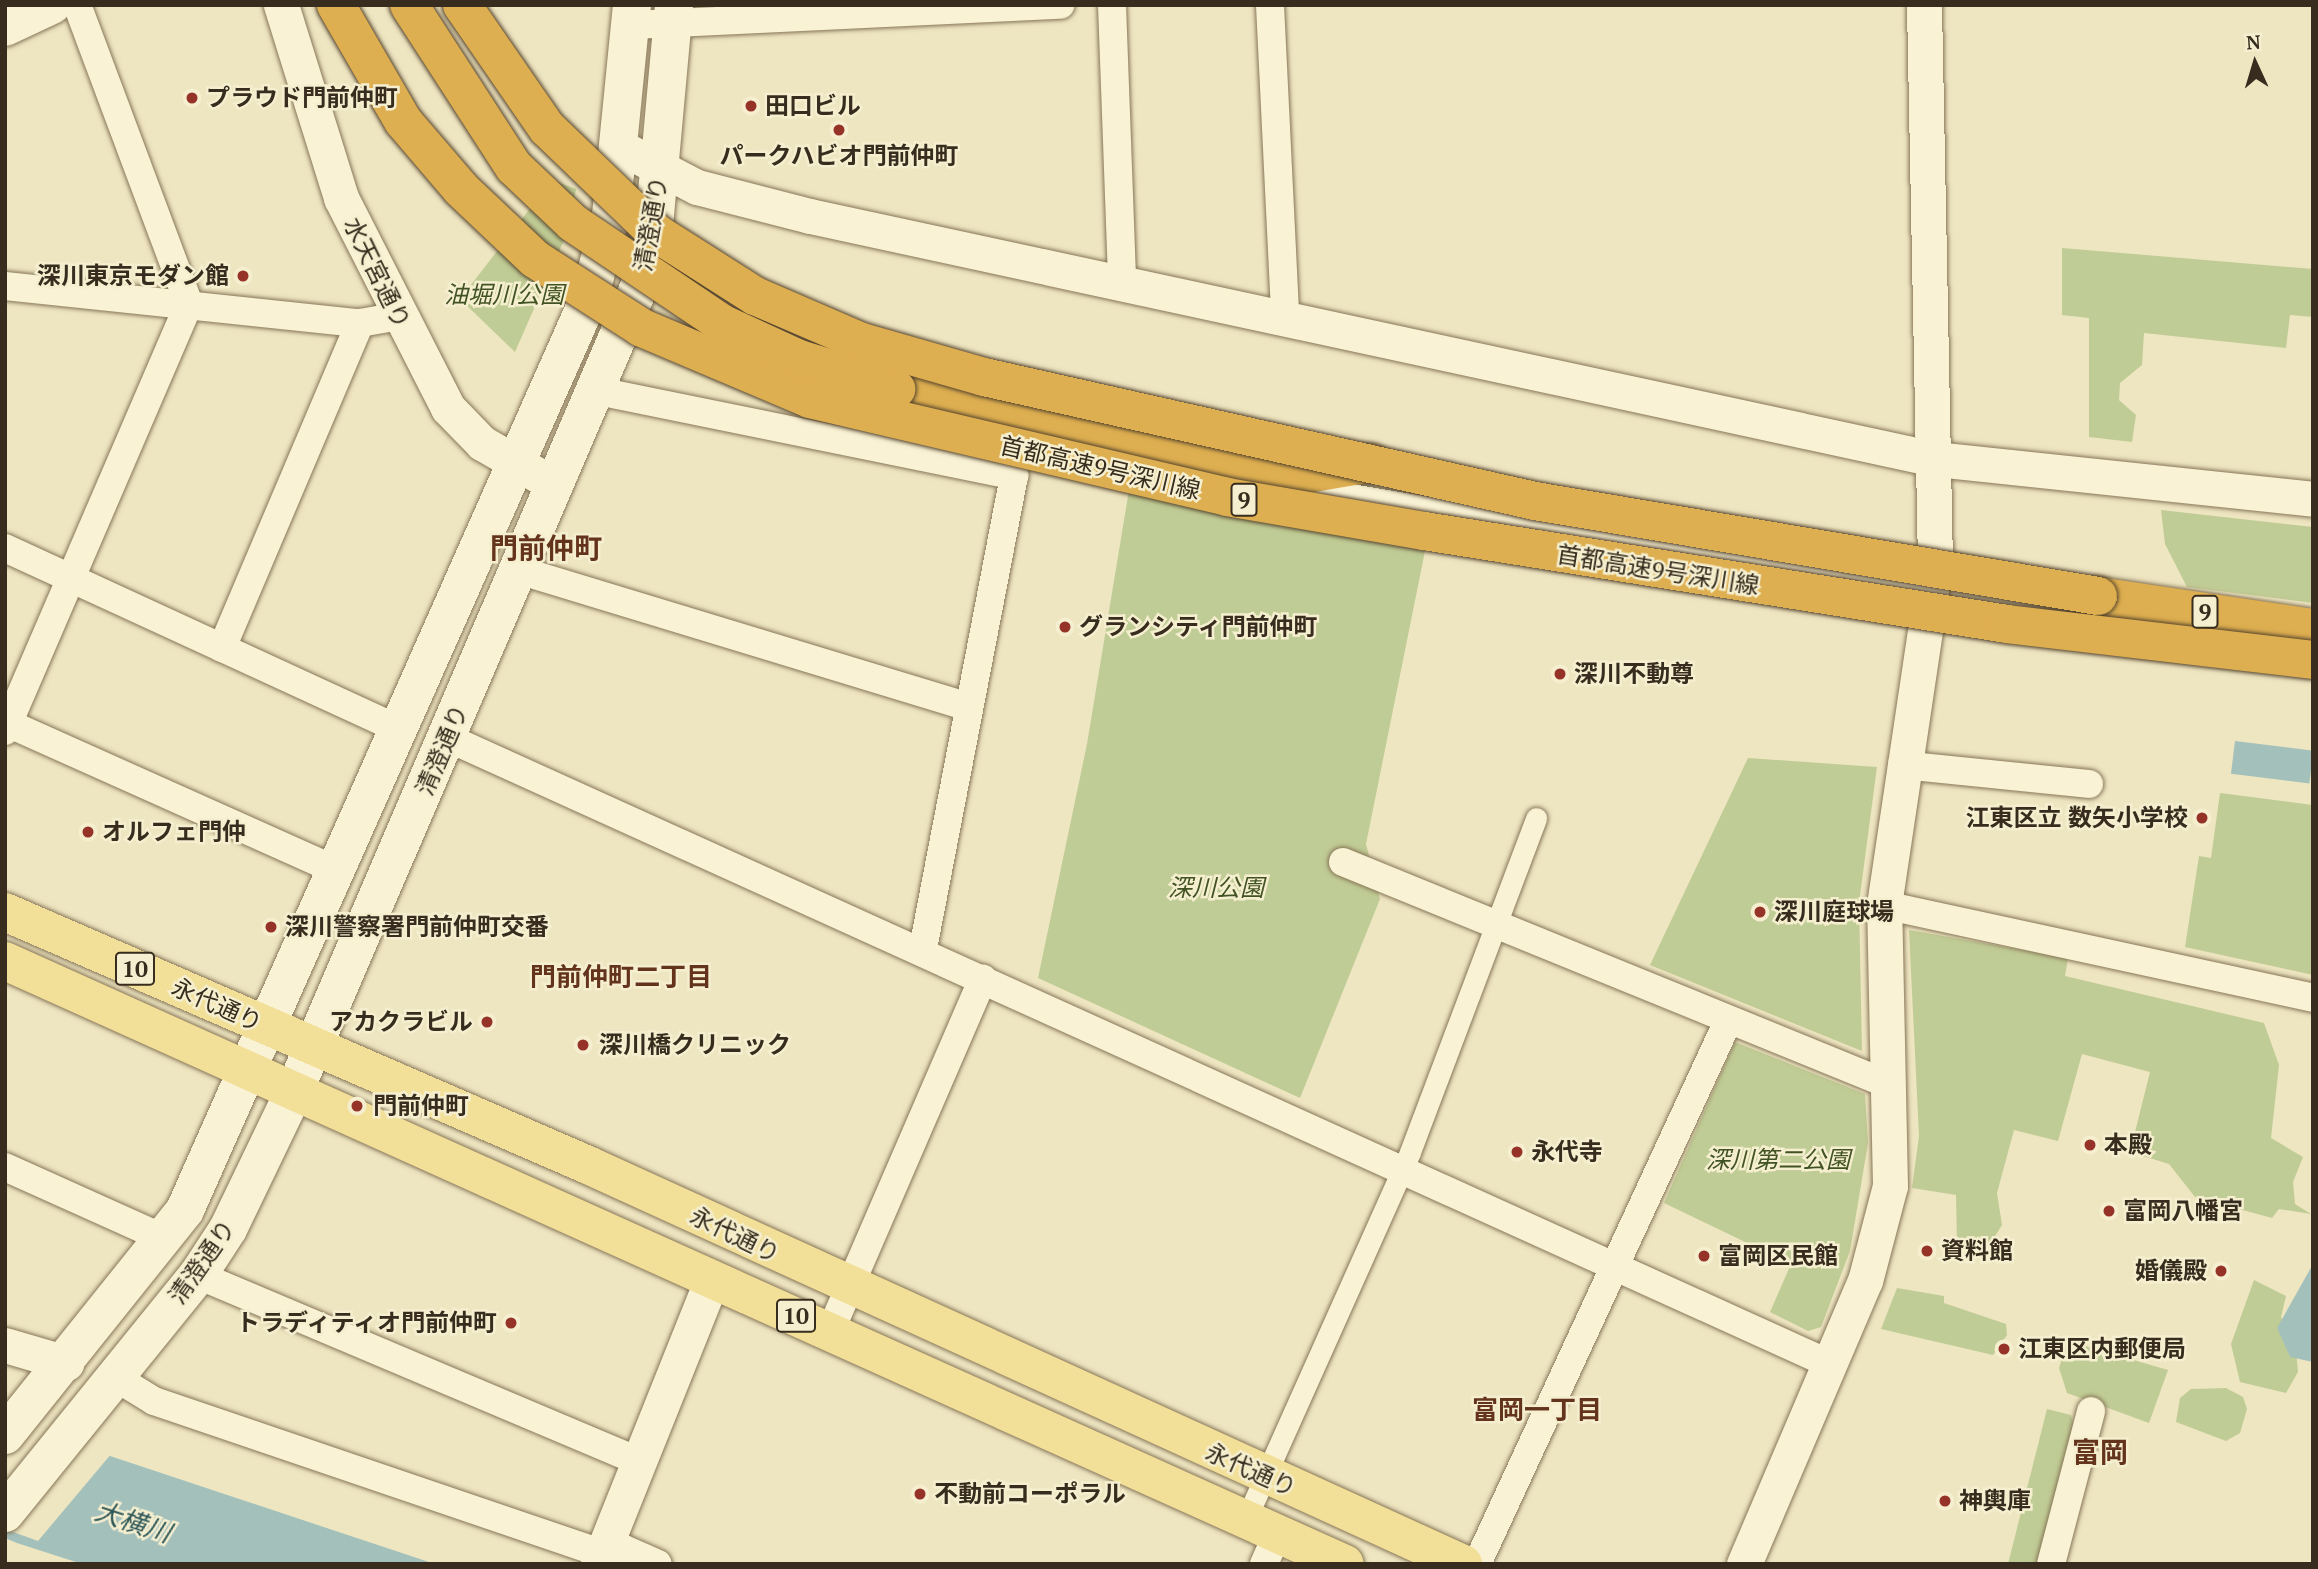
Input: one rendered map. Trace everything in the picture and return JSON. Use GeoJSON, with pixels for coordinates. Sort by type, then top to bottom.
{"type":"FeatureCollection","features":[{"type":"Feature","properties":{"kind":"highway","name":"首都高速9号深川線"},"geometry":{"type":"LineString","coordinates":[[335,5],[377,80],[461,189],[564,281],[688,351],[810,399],[1227,497],[2133,640],[2313,660]]}},
{"type":"Feature","properties":{"kind":"highway"},"geometry":{"type":"LineString","coordinates":[[356,5],[377,80]]}},
{"type":"Feature","properties":{"kind":"highway"},"geometry":{"type":"LineString","coordinates":[[409,5],[492,137],[542,196],[684,302],[759,341],[896,389],[1200,458],[1313,473],[1374,463]]}},
{"type":"Feature","properties":{"kind":"highway","name":"首都高速9号深川線"},"geometry":{"type":"LineString","coordinates":[[462,5],[515,87],[578,162],[656,233],[755,296],[916,360],[1374,463],[1717,536],[2313,628]]}},
{"type":"Feature","properties":{"kind":"highway"},"geometry":{"type":"LineString","coordinates":[[2133,640],[2220,667],[2313,679]]}},
{"type":"Feature","properties":{"kind":"main road"},"geometry":{"type":"LineString","coordinates":[[5,27],[52,5]]}},
{"type":"Feature","properties":{"kind":"main road","name":"清澄通り"},"geometry":{"type":"LineString","coordinates":[[5,1513],[198,1275],[228,1229],[293,1094],[448,738],[517,570],[598,391],[639,287],[661,173],[673,14]]}},
{"type":"Feature","properties":{"kind":"main road","name":"清澄通り"},"geometry":{"type":"LineString","coordinates":[[15,1424],[165,1239],[206,1169],[332,868],[397,728],[511,463],[590,296],[620,147],[631,15]]}},
{"type":"Feature","properties":{"kind":"main road","name":"永代通り"},"geometry":{"type":"LineString","coordinates":[[5,912],[312,1048],[588,1165],[849,1287],[1462,1564]]}},
{"type":"Feature","properties":{"kind":"main road","name":"永代通り"},"geometry":{"type":"LineString","coordinates":[[5,961],[293,1094],[830,1332],[1263,1539],[1345,1564]]}},
{"type":"Feature","properties":{"kind":"street"},"geometry":{"type":"LineString","coordinates":[[77,5],[189,304],[6,726],[332,868]]}},
{"type":"Feature","properties":{"kind":"street","name":"水天宮通り"},"geometry":{"type":"LineString","coordinates":[[281,5],[341,198],[398,316],[448,408],[511,463],[555,485]]}},
{"type":"Feature","properties":{"kind":"street"},"geometry":{"type":"LineString","coordinates":[[631,15],[1060,5]]}},
{"type":"Feature","properties":{"kind":"street"},"geometry":{"type":"LineString","coordinates":[[1112,5],[1122,283]]}},
{"type":"Feature","properties":{"kind":"street"},"geometry":{"type":"LineString","coordinates":[[1270,5],[1285,317]]}},
{"type":"Feature","properties":{"kind":"street"},"geometry":{"type":"LineString","coordinates":[[1744,1564],[1830,1364],[1881,1230],[1893,1147],[1884,905],[1902,765],[1932,591],[1935,458],[1924,5]]}},
{"type":"Feature","properties":{"kind":"street"},"geometry":{"type":"LineString","coordinates":[[620,147],[661,173],[810,216],[1935,458],[2313,499]]}},
{"type":"Feature","properties":{"kind":"street"},"geometry":{"type":"LineString","coordinates":[[5,286],[360,323],[398,316]]}},
{"type":"Feature","properties":{"kind":"street"},"geometry":{"type":"LineString","coordinates":[[222,648],[360,323]]}},
{"type":"Feature","properties":{"kind":"street"},"geometry":{"type":"LineString","coordinates":[[598,391],[1014,476],[922,952]]}},
{"type":"Feature","properties":{"kind":"street"},"geometry":{"type":"LineString","coordinates":[[921,408],[1490,521],[1932,591]]}},
{"type":"Feature","properties":{"kind":"street"},"geometry":{"type":"LineString","coordinates":[[5,548],[397,728]]}},
{"type":"Feature","properties":{"kind":"street"},"geometry":{"type":"LineString","coordinates":[[517,570],[968,707]]}},
{"type":"Feature","properties":{"kind":"street"},"geometry":{"type":"LineString","coordinates":[[448,738],[1403,1166],[1830,1364]]}},
{"type":"Feature","properties":{"kind":"street"},"geometry":{"type":"LineString","coordinates":[[1902,765],[2089,784]]}},
{"type":"Feature","properties":{"kind":"street"},"geometry":{"type":"LineString","coordinates":[[1263,1539],[1265,1476],[1403,1166],[1536,818]]}},
{"type":"Feature","properties":{"kind":"street"},"geometry":{"type":"LineString","coordinates":[[1343,863],[1498,923],[1728,1021],[1890,1085]]}},
{"type":"Feature","properties":{"kind":"street"},"geometry":{"type":"LineString","coordinates":[[1884,905],[2313,998]]}},
{"type":"Feature","properties":{"kind":"street"},"geometry":{"type":"LineString","coordinates":[[830,1332],[983,979]]}},
{"type":"Feature","properties":{"kind":"street"},"geometry":{"type":"LineString","coordinates":[[1477,1564],[1728,1021]]}},
{"type":"Feature","properties":{"kind":"street"},"geometry":{"type":"LineString","coordinates":[[5,1167],[165,1239]]}},
{"type":"Feature","properties":{"kind":"street"},"geometry":{"type":"LineString","coordinates":[[198,1275],[635,1460]]}},
{"type":"Feature","properties":{"kind":"street"},"geometry":{"type":"LineString","coordinates":[[600,1559],[635,1460],[712,1279]]}},
{"type":"Feature","properties":{"kind":"street"},"geometry":{"type":"LineString","coordinates":[[5,1345],[66,1363]]}},
{"type":"Feature","properties":{"kind":"street"},"geometry":{"type":"LineString","coordinates":[[115,1377],[154,1401],[600,1559],[622,1548],[658,1564]]}},
{"type":"Feature","properties":{"kind":"street"},"geometry":{"type":"LineString","coordinates":[[2051,1564],[2091,1411]]}},
{"type":"Feature","properties":{"kind":"green space","name":"油堀川公園"},"geometry":{"type":"Polygon","coordinates":[[[552,180],[576,189],[568,231],[515,352],[460,299],[552,180]]]}},
{"type":"Feature","properties":{"kind":"green space"},"geometry":{"type":"Polygon","coordinates":[[[2062,248],[2313,269],[2313,317],[2290,315],[2286,348],[2144,333],[2142,365],[2120,383],[2119,400],[2136,415],[2132,442],[2089,437],[2089,318],[2062,315],[2062,248]]]}},
{"type":"Feature","properties":{"kind":"green space","name":"深川公園"},"geometry":{"type":"Polygon","coordinates":[[[1129,490],[1425,551],[1366,844],[1380,899],[1300,1098],[1038,978],[1087,744],[1129,490]]]}},
{"type":"Feature","properties":{"kind":"green space"},"geometry":{"type":"Polygon","coordinates":[[[2161,510],[2313,527],[2313,603],[2187,587],[2165,544],[2161,510]]]}},
{"type":"Feature","properties":{"kind":"green space"},"geometry":{"type":"Polygon","coordinates":[[[1748,758],[1877,767],[1859,903],[1862,1051],[1650,965],[1748,758]]]}},
{"type":"Feature","properties":{"kind":"green space"},"geometry":{"type":"Polygon","coordinates":[[[2220,793],[2313,805],[2313,975],[2185,947],[2199,856],[2211,858],[2220,793]]]}},
{"type":"Feature","properties":{"kind":"green space"},"geometry":{"type":"Polygon","coordinates":[[[1909,930],[2068,958],[2065,976],[2264,1023],[2279,1065],[2271,1138],[2303,1157],[2293,1182],[2295,1204],[2311,1214],[2279,1209],[2272,1218],[2195,1197],[2169,1164],[2130,1152],[2150,1072],[2082,1054],[2058,1141],[2014,1130],[1997,1193],[2002,1225],[1987,1249],[1957,1245],[1956,1195],[1912,1188],[1919,1136],[1909,930]]]}},
{"type":"Feature","properties":{"kind":"green space","name":"深川第二公園"},"geometry":{"type":"Polygon","coordinates":[[[1735,1042],[1865,1094],[1868,1143],[1850,1251],[1821,1327],[1808,1331],[1770,1312],[1791,1264],[1664,1203],[1735,1042]]]}},
{"type":"Feature","properties":{"kind":"green space"},"geometry":{"type":"Polygon","coordinates":[[[2254,1280],[2286,1296],[2281,1317],[2296,1350],[2298,1372],[2286,1393],[2240,1382],[2231,1344],[2254,1280]]]}},
{"type":"Feature","properties":{"kind":"green space"},"geometry":{"type":"Polygon","coordinates":[[[1897,1288],[1944,1296],[1944,1303],[2006,1324],[2007,1335],[1993,1355],[1881,1329],[1897,1288]]]}},
{"type":"Feature","properties":{"kind":"green space"},"geometry":{"type":"Polygon","coordinates":[[[2068,1341],[2168,1370],[2149,1423],[2067,1393],[2059,1368],[2068,1341]]]}},
{"type":"Feature","properties":{"kind":"green space"},"geometry":{"type":"Polygon","coordinates":[[[2226,1388],[2243,1397],[2247,1409],[2240,1433],[2226,1441],[2176,1422],[2180,1398],[2191,1389],[2226,1388]]]}},
{"type":"Feature","properties":{"kind":"green space"},"geometry":{"type":"Polygon","coordinates":[[[2047,1409],[2071,1415],[2074,1427],[2040,1564],[2008,1564],[2047,1409]]]}},
{"type":"Feature","properties":{"kind":"water"},"geometry":{"type":"Polygon","coordinates":[[[2235,741],[2313,751],[2309,783],[2231,774],[2235,741]]]}},
{"type":"Feature","properties":{"kind":"water"},"geometry":{"type":"Polygon","coordinates":[[[2313,1264],[2313,1362],[2290,1357],[2277,1328],[2313,1264]]]}},
{"type":"Feature","properties":{"kind":"water","name":"大横川"},"geometry":{"type":"Polygon","coordinates":[[[5,1420],[435,1564],[82,1564],[17,1543],[5,1538],[5,1420]]]}},
{"type":"Feature","properties":{"kind":"pier"},"geometry":{"type":"Polygon","coordinates":[[[5,1417],[112,1453],[38,1541],[5,1529],[5,1417]]]}},
{"type":"Feature","properties":{"kind":"place","name":"プラウド門前仲町"},"geometry":{"type":"Point","coordinates":[192,98]}},
{"type":"Feature","properties":{"kind":"place","name":"田口ビル"},"geometry":{"type":"Point","coordinates":[751,106]}},
{"type":"Feature","properties":{"kind":"place","name":"パークハビオ門前仲町"},"geometry":{"type":"Point","coordinates":[839,130]}},
{"type":"Feature","properties":{"kind":"place","name":"深川東京モダン館"},"geometry":{"type":"Point","coordinates":[243,276]}},
{"type":"Feature","properties":{"kind":"place","name":"グランシティ門前仲町"},"geometry":{"type":"Point","coordinates":[1065,627]}},
{"type":"Feature","properties":{"kind":"place","name":"深川不動尊"},"geometry":{"type":"Point","coordinates":[1560,674]}},
{"type":"Feature","properties":{"kind":"place","name":"江東区立 数矢小学校"},"geometry":{"type":"Point","coordinates":[2202,818]}},
{"type":"Feature","properties":{"kind":"place","name":"オルフェ門仲"},"geometry":{"type":"Point","coordinates":[88,832]}},
{"type":"Feature","properties":{"kind":"place","name":"深川庭球場"},"geometry":{"type":"Point","coordinates":[1760,912]}},
{"type":"Feature","properties":{"kind":"place","name":"深川警察署門前仲町交番"},"geometry":{"type":"Point","coordinates":[271,927]}},
{"type":"Feature","properties":{"kind":"place","name":"アカクラビル"},"geometry":{"type":"Point","coordinates":[487,1022]}},
{"type":"Feature","properties":{"kind":"place","name":"深川橋クリニック"},"geometry":{"type":"Point","coordinates":[583,1045]}},
{"type":"Feature","properties":{"kind":"place","name":"門前仲町"},"geometry":{"type":"Point","coordinates":[357,1106]}},
{"type":"Feature","properties":{"kind":"place","name":"本殿"},"geometry":{"type":"Point","coordinates":[2090,1145]}},
{"type":"Feature","properties":{"kind":"place","name":"永代寺"},"geometry":{"type":"Point","coordinates":[1517,1152]}},
{"type":"Feature","properties":{"kind":"place","name":"富岡八幡宮"},"geometry":{"type":"Point","coordinates":[2109,1211]}},
{"type":"Feature","properties":{"kind":"place","name":"資料館"},"geometry":{"type":"Point","coordinates":[1927,1251]}},
{"type":"Feature","properties":{"kind":"place","name":"富岡区民館"},"geometry":{"type":"Point","coordinates":[1704,1256]}},
{"type":"Feature","properties":{"kind":"place","name":"婚儀殿"},"geometry":{"type":"Point","coordinates":[2221,1271]}},
{"type":"Feature","properties":{"kind":"place","name":"トラディティオ門前仲町"},"geometry":{"type":"Point","coordinates":[511,1323]}},
{"type":"Feature","properties":{"kind":"place","name":"江東区内郵便局"},"geometry":{"type":"Point","coordinates":[2004,1349]}},
{"type":"Feature","properties":{"kind":"place","name":"不動前コーポラル"},"geometry":{"type":"Point","coordinates":[920,1494]}},
{"type":"Feature","properties":{"kind":"place","name":"神輿庫"},"geometry":{"type":"Point","coordinates":[1945,1501]}},
{"type":"Feature","properties":{"kind":"district","name":"門前仲町"},"geometry":{"type":"Point","coordinates":[546,548]}},
{"type":"Feature","properties":{"kind":"district","name":"門前仲町二丁目"},"geometry":{"type":"Point","coordinates":[621,977]}},
{"type":"Feature","properties":{"kind":"district","name":"富岡一丁目"},"geometry":{"type":"Point","coordinates":[1537,1410]}},
{"type":"Feature","properties":{"kind":"district","name":"富岡"},"geometry":{"type":"Point","coordinates":[2100,1452]}}]}
